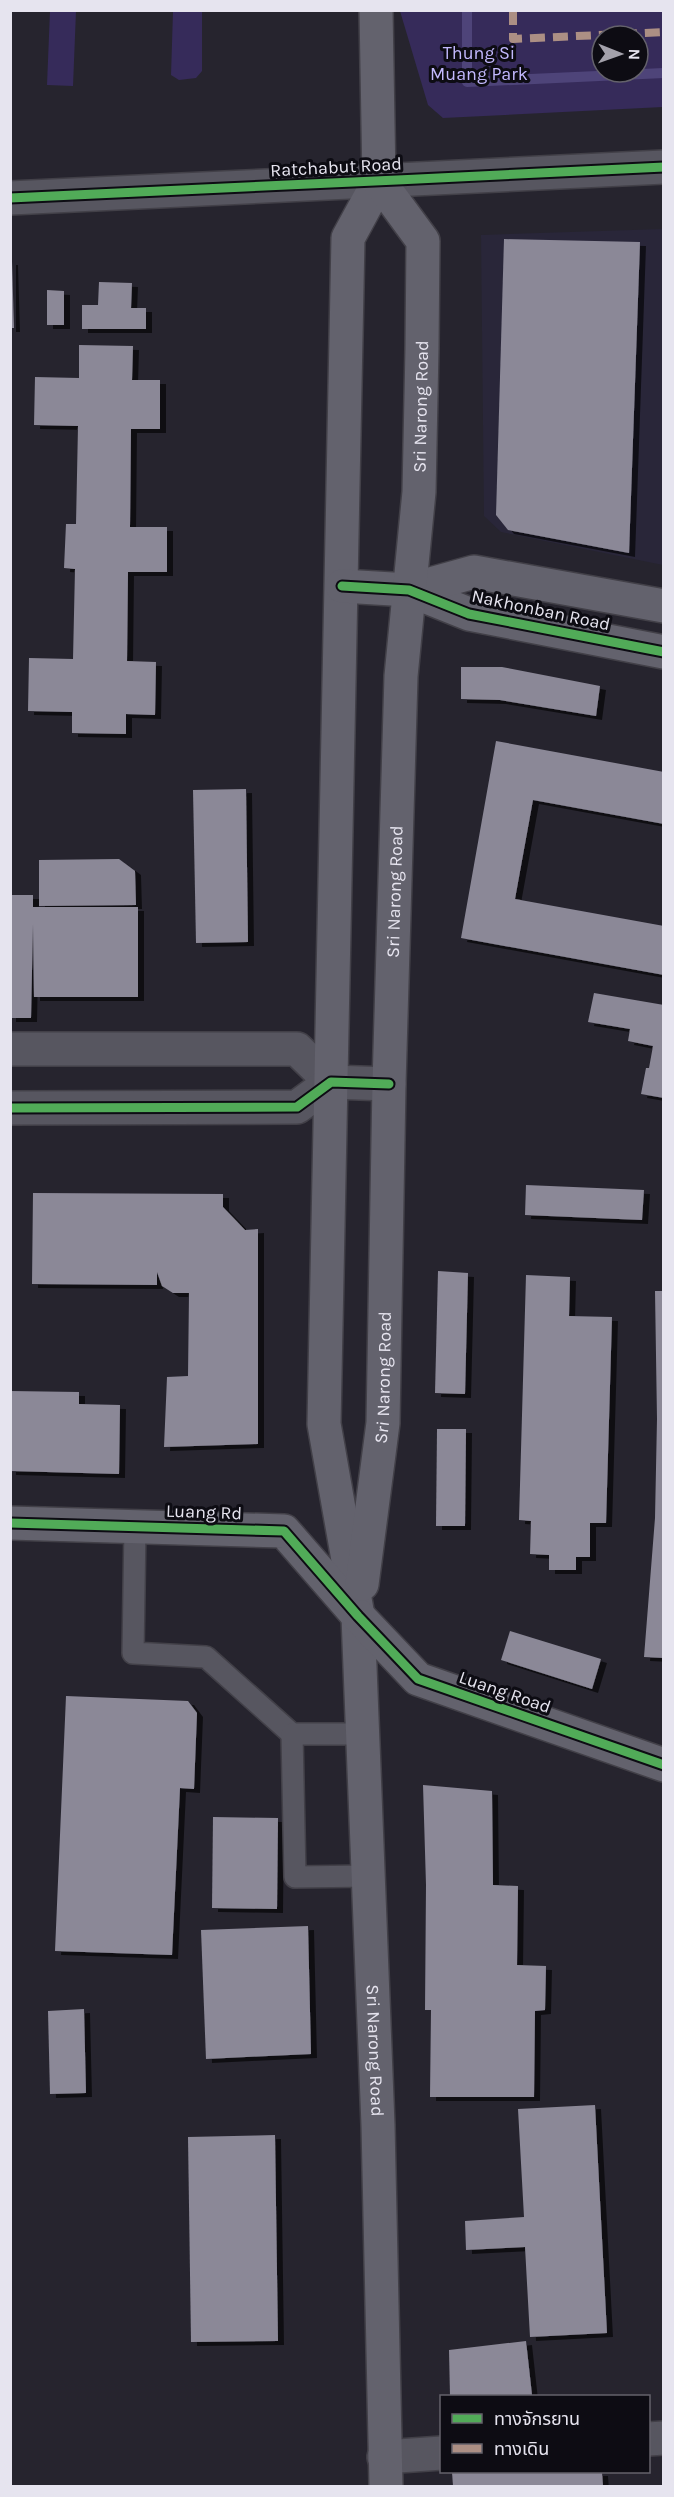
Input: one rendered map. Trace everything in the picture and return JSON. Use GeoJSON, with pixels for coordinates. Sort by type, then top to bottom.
{"type":"FeatureCollection","features":[{"type":"Feature","properties":{"kind":"main road","name":"Sri Narong Road"},"geometry":{"type":"LineString","coordinates":[[376,10],[379,181],[348,238],[324,1424],[358,1616],[378,2126],[385,2472]]}},
{"type":"Feature","properties":{"kind":"main road","name":"Sri Narong Road"},"geometry":{"type":"LineString","coordinates":[[358,1616],[383,1423],[389,1083],[401,676],[419,492],[423,241],[379,181]]}},
{"type":"Feature","properties":{"kind":"main road","name":"Nakhonban Road"},"geometry":{"type":"LineString","coordinates":[[409,590],[474,572],[663,606]]}},
{"type":"Feature","properties":{"kind":"main road","name":"Nakhonban Road"},"geometry":{"type":"LineString","coordinates":[[342,586],[409,590],[469,614],[663,652]]}},
{"type":"Feature","properties":{"kind":"main road","name":"Luang Rd"},"geometry":{"type":"LineString","coordinates":[[10,1523],[284,1531],[358,1616]]}},
{"type":"Feature","properties":{"kind":"main road","name":"Luang Road"},"geometry":{"type":"LineString","coordinates":[[358,1616],[418,1679],[663,1765]]}},
{"type":"Feature","properties":{"kind":"street","name":"Ratchabut Road"},"geometry":{"type":"LineString","coordinates":[[10,198],[663,167]]}},
{"type":"Feature","properties":{"kind":"street"},"geometry":{"type":"LineString","coordinates":[[10,1049],[297,1049],[331,1082]]}},
{"type":"Feature","properties":{"kind":"street"},"geometry":{"type":"LineString","coordinates":[[10,1108],[297,1107],[331,1082],[389,1083]]}},
{"type":"Feature","properties":{"kind":"street"},"geometry":{"type":"LineString","coordinates":[[385,2472],[440,2453]]}},
{"type":"Feature","properties":{"kind":"lane"},"geometry":{"type":"LineString","coordinates":[[135,1526],[134,1653],[206,1657],[292,1734],[364,1734]]}},
{"type":"Feature","properties":{"kind":"lane"},"geometry":{"type":"LineString","coordinates":[[292,1734],[295,1876],[369,1875]]}},
{"type":"Feature","properties":{"kind":"shaded area"},"geometry":{"type":"Polygon","coordinates":[[[663,229],[663,565],[501,532],[484,516],[481,235],[663,229]]]}},
{"type":"Feature","properties":{"kind":"green space"},"geometry":{"type":"Polygon","coordinates":[[[50,11],[76,11],[73,86],[47,85],[50,11]]]}},
{"type":"Feature","properties":{"kind":"green space"},"geometry":{"type":"Polygon","coordinates":[[[173,11],[202,11],[202,71],[196,78],[179,80],[171,75],[173,11]]]}},
{"type":"Feature","properties":{"kind":"green space","name":"Thung Si Muang Park"},"geometry":{"type":"Polygon","coordinates":[[[400,11],[663,11],[663,107],[443,118],[428,105],[400,11]]]}},
{"type":"Feature","properties":{"kind":"building"},"geometry":{"type":"Polygon","coordinates":[[[504,239],[640,242],[629,553],[508,530],[496,515],[504,239]]]}},
{"type":"Feature","properties":{"kind":"building"},"geometry":{"type":"Polygon","coordinates":[[[10,261],[12,261],[14,328],[10,328],[10,261]]]}},
{"type":"Feature","properties":{"kind":"building"},"geometry":{"type":"Polygon","coordinates":[[[99,282],[132,283],[131,308],[146,308],[146,329],[82,329],[82,305],[98,305],[99,282]]]}},
{"type":"Feature","properties":{"kind":"building"},"geometry":{"type":"Polygon","coordinates":[[[47,290],[64,291],[64,325],[47,325],[47,290]]]}},
{"type":"Feature","properties":{"kind":"building"},"geometry":{"type":"Polygon","coordinates":[[[79,345],[133,346],[132,380],[160,380],[160,429],[131,429],[130,527],[167,527],[167,572],[128,572],[127,661],[156,662],[155,715],[126,714],[126,734],[72,733],[72,712],[28,711],[29,658],[73,659],[75,569],[64,568],[66,524],[76,524],[78,426],[34,425],[35,377],[79,378],[79,345]]]}},
{"type":"Feature","properties":{"kind":"building"},"geometry":{"type":"Polygon","coordinates":[[[461,667],[502,667],[600,686],[596,716],[500,700],[461,699],[461,667]]]}},
{"type":"Feature","properties":{"kind":"building"},"geometry":{"type":"Polygon","coordinates":[[[496,741],[664,772],[664,824],[533,800],[515,899],[664,926],[664,975],[461,938],[496,741]]]}},
{"type":"Feature","properties":{"kind":"building"},"geometry":{"type":"Polygon","coordinates":[[[246,789],[248,942],[196,943],[193,790],[246,789]]]}},
{"type":"Feature","properties":{"kind":"building"},"geometry":{"type":"Polygon","coordinates":[[[119,859],[135,871],[136,905],[39,906],[39,860],[119,859]]]}},
{"type":"Feature","properties":{"kind":"building"},"geometry":{"type":"Polygon","coordinates":[[[10,895],[33,895],[33,907],[138,907],[138,997],[34,997],[33,924],[31,1018],[10,1018],[10,895]]]}},
{"type":"Feature","properties":{"kind":"building"},"geometry":{"type":"Polygon","coordinates":[[[594,993],[664,1005],[664,1098],[641,1094],[653,1046],[628,1041],[630,1029],[588,1022],[594,993]]]}},
{"type":"Feature","properties":{"kind":"building"},"geometry":{"type":"Polygon","coordinates":[[[526,1185],[644,1190],[642,1220],[525,1215],[526,1185]]]}},
{"type":"Feature","properties":{"kind":"building"},"geometry":{"type":"Polygon","coordinates":[[[33,1193],[223,1194],[223,1207],[245,1230],[258,1229],[258,1444],[164,1447],[167,1377],[188,1376],[189,1293],[173,1293],[162,1286],[157,1272],[157,1285],[32,1284],[33,1193]]]}},
{"type":"Feature","properties":{"kind":"building"},"geometry":{"type":"Polygon","coordinates":[[[438,1271],[468,1273],[465,1394],[435,1393],[438,1271]]]}},
{"type":"Feature","properties":{"kind":"building"},"geometry":{"type":"Polygon","coordinates":[[[526,1275],[570,1277],[569,1316],[612,1317],[606,1523],[590,1523],[590,1557],[576,1557],[576,1570],[549,1570],[549,1555],[530,1554],[531,1521],[519,1520],[526,1275]]]}},
{"type":"Feature","properties":{"kind":"building"},"geometry":{"type":"Polygon","coordinates":[[[655,1291],[664,1291],[664,1658],[644,1657],[655,1518],[657,1419],[655,1291]]]}},
{"type":"Feature","properties":{"kind":"building"},"geometry":{"type":"Polygon","coordinates":[[[10,1391],[79,1392],[79,1404],[120,1405],[119,1474],[10,1471],[10,1391]]]}},
{"type":"Feature","properties":{"kind":"building"},"geometry":{"type":"Polygon","coordinates":[[[437,1429],[466,1429],[465,1526],[436,1526],[437,1429]]]}},
{"type":"Feature","properties":{"kind":"building"},"geometry":{"type":"Polygon","coordinates":[[[510,1631],[601,1659],[592,1689],[501,1660],[510,1631]]]}},
{"type":"Feature","properties":{"kind":"building"},"geometry":{"type":"Polygon","coordinates":[[[66,1696],[188,1701],[197,1713],[194,1789],[180,1788],[172,1955],[55,1951],[66,1696]]]}},
{"type":"Feature","properties":{"kind":"building"},"geometry":{"type":"Polygon","coordinates":[[[423,1785],[492,1791],[493,1885],[518,1886],[517,1965],[546,1966],[545,2010],[535,2011],[534,2097],[430,2097],[431,2010],[425,2010],[426,1885],[423,1785]]]}},
{"type":"Feature","properties":{"kind":"building"},"geometry":{"type":"Polygon","coordinates":[[[213,1817],[278,1818],[277,1909],[212,1908],[213,1817]]]}},
{"type":"Feature","properties":{"kind":"building"},"geometry":{"type":"Polygon","coordinates":[[[308,1926],[311,2054],[206,2059],[201,1930],[308,1926]]]}},
{"type":"Feature","properties":{"kind":"building"},"geometry":{"type":"Polygon","coordinates":[[[84,2009],[86,2093],[50,2094],[48,2011],[84,2009]]]}},
{"type":"Feature","properties":{"kind":"building"},"geometry":{"type":"Polygon","coordinates":[[[595,2105],[607,2333],[530,2337],[525,2247],[466,2250],[465,2221],[524,2217],[518,2109],[595,2105]]]}},
{"type":"Feature","properties":{"kind":"building"},"geometry":{"type":"Polygon","coordinates":[[[275,2135],[278,2341],[191,2342],[188,2137],[275,2135]]]}},
{"type":"Feature","properties":{"kind":"building"},"geometry":{"type":"Polygon","coordinates":[[[526,2341],[532,2395],[450,2395],[449,2350],[526,2341]]]}},
{"type":"Feature","properties":{"kind":"building"},"geometry":{"type":"Polygon","coordinates":[[[452,2473],[602,2473],[603,2486],[453,2486],[452,2473]]]}},
{"type":"Feature","properties":{"kind":"waterway"},"geometry":{"type":"LineString","coordinates":[[467,10],[467,82],[664,73]]}},
{"type":"Feature","properties":{"kind":"marked path"},"geometry":{"type":"LineString","coordinates":[[513,10],[513,39],[664,32]]}},
{"type":"Feature","properties":{"kind":"cycle path"},"geometry":{"type":"LineString","coordinates":[[10,198],[664,167]]}},
{"type":"Feature","properties":{"kind":"cycle path"},"geometry":{"type":"LineString","coordinates":[[342,586],[409,590],[469,614],[664,652]]}},
{"type":"Feature","properties":{"kind":"cycle path"},"geometry":{"type":"LineString","coordinates":[[10,1108],[297,1107],[331,1082],[389,1084]]}},
{"type":"Feature","properties":{"kind":"cycle path"},"geometry":{"type":"LineString","coordinates":[[10,1523],[284,1531],[358,1616],[418,1679],[664,1765]]}}]}
